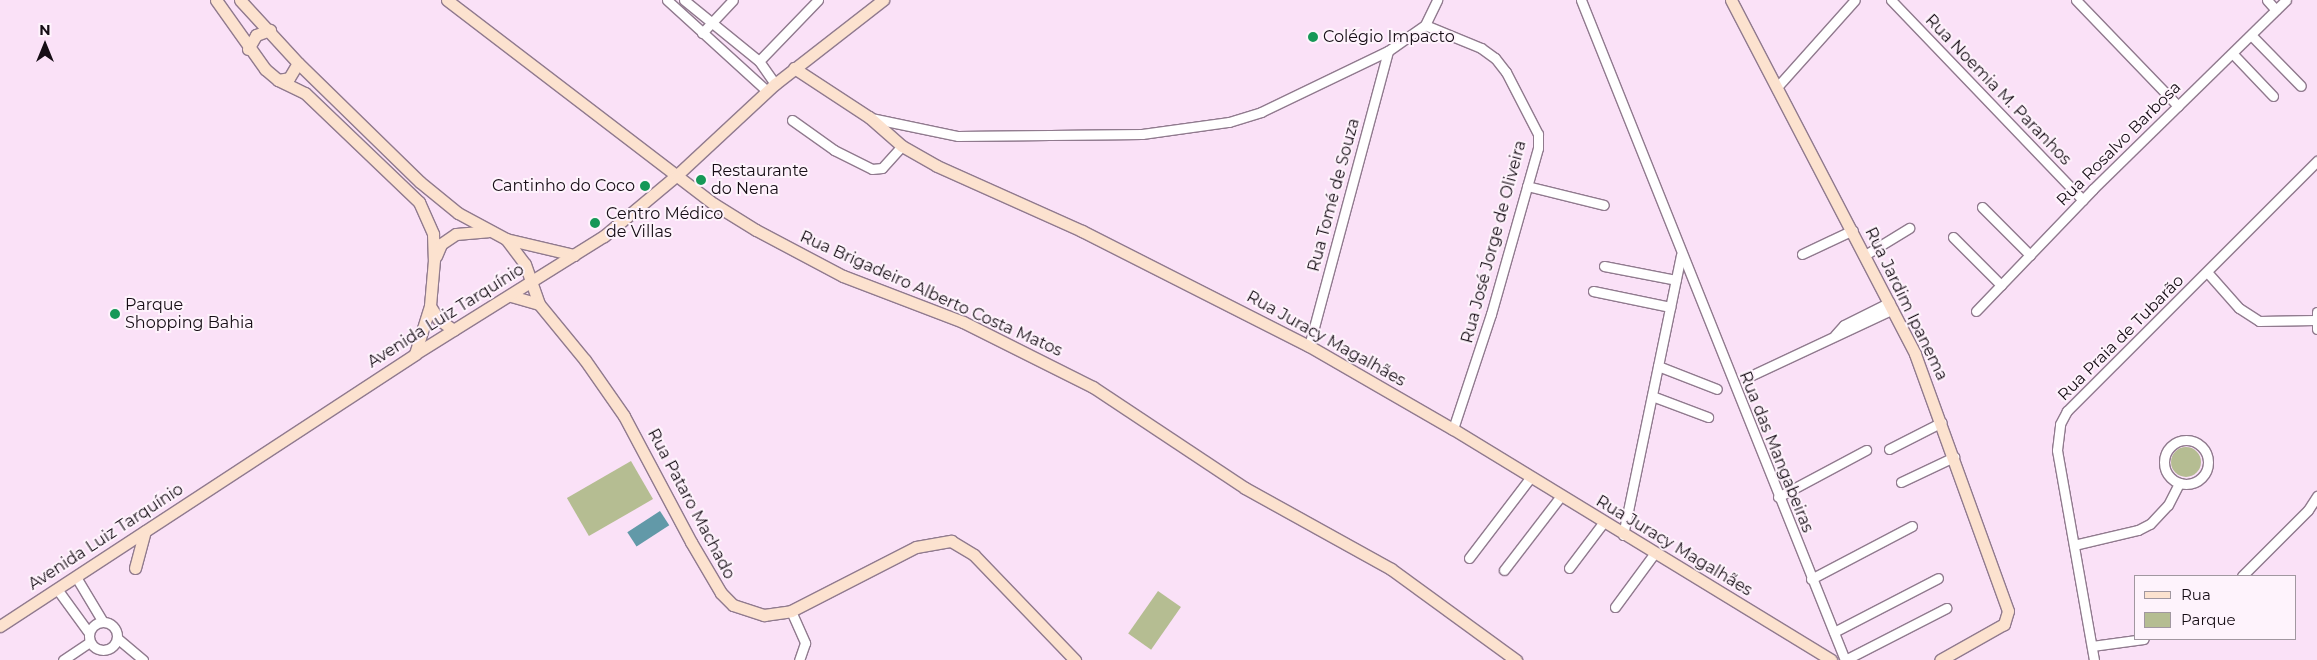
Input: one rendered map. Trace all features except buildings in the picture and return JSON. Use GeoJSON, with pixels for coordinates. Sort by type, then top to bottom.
{"type":"FeatureCollection","features":[{"type":"Feature","properties":{"kind":"street"},"geometry":{"type":"LineString","coordinates":[[216,0],[238,28],[248,49],[278,80],[305,93],[419,202],[433,234],[434,260],[430,306],[415,354]]}},
{"type":"Feature","properties":{"kind":"street"},"geometry":{"type":"LineString","coordinates":[[240,0],[270,30],[298,63],[420,182],[458,213],[506,239],[574,256]]}},
{"type":"Feature","properties":{"kind":"street","name":"Rua Brigadeiro Alberto Costa Matos"},"geometry":{"type":"LineString","coordinates":[[447,0],[714,204],[812,261],[887,294],[963,322],[1093,387],[1245,488],[1391,569],[1516,660]]}},
{"type":"Feature","properties":{"kind":"street"},"geometry":{"type":"LineString","coordinates":[[667,0],[731,59],[771,88]]}},
{"type":"Feature","properties":{"kind":"street"},"geometry":{"type":"LineString","coordinates":[[702,33],[732,0]]}},
{"type":"Feature","properties":{"kind":"street"},"geometry":{"type":"LineString","coordinates":[[758,61],[818,0]]}},
{"type":"Feature","properties":{"kind":"street","name":"Avenida Luiz Tarquínio"},"geometry":{"type":"LineString","coordinates":[[0,626],[415,354],[514,294],[604,236],[677,174],[794,68],[883,0]]}},
{"type":"Feature","properties":{"kind":"street"},"geometry":{"type":"LineString","coordinates":[[869,117],[958,136],[1142,134],[1190,129],[1261,112],[1388,52],[1425,25],[1437,0]]}},
{"type":"Feature","properties":{"kind":"street","name":"Rua das Mangabeiras"},"geometry":{"type":"LineString","coordinates":[[1581,0],[1681,255],[1845,660]]}},
{"type":"Feature","properties":{"kind":"street","name":"Rua Jardim Ipanema"},"geometry":{"type":"LineString","coordinates":[[1731,0],[1892,305],[1915,354],[1942,422],[2008,612],[2004,624],[1940,660]]}},
{"type":"Feature","properties":{"kind":"street"},"geometry":{"type":"LineString","coordinates":[[1778,86],[1855,0]]}},
{"type":"Feature","properties":{"kind":"street","name":"Rua Noemia M. Paranhos"},"geometry":{"type":"LineString","coordinates":[[1891,0],[2083,200]]}},
{"type":"Feature","properties":{"kind":"street"},"geometry":{"type":"LineString","coordinates":[[2076,0],[2178,106]]}},
{"type":"Feature","properties":{"kind":"street"},"geometry":{"type":"LineString","coordinates":[[2267,0],[2276,10]]}},
{"type":"Feature","properties":{"kind":"street","name":"Rua Rosalvo Barbosa"},"geometry":{"type":"LineString","coordinates":[[1976,311],[2083,200],[2286,0]]}},
{"type":"Feature","properties":{"kind":"street"},"geometry":{"type":"LineString","coordinates":[[680,12],[685,1],[713,22],[758,61],[771,88]]}},
{"type":"Feature","properties":{"kind":"street","name":"Rua José Jorge de Oliveira"},"geometry":{"type":"LineString","coordinates":[[1425,25],[1481,48],[1506,72],[1538,134],[1538,148],[1491,314],[1453,428]]}},
{"type":"Feature","properties":{"kind":"street"},"geometry":{"type":"LineString","coordinates":[[248,49],[256,35],[270,30]]}},
{"type":"Feature","properties":{"kind":"street"},"geometry":{"type":"LineString","coordinates":[[2251,35],[2301,86]]}},
{"type":"Feature","properties":{"kind":"street"},"geometry":{"type":"LineString","coordinates":[[731,59],[744,49]]}},
{"type":"Feature","properties":{"kind":"street","name":"Rua Tomé de Souza"},"geometry":{"type":"LineString","coordinates":[[1309,346],[1388,52]]}},
{"type":"Feature","properties":{"kind":"street"},"geometry":{"type":"LineString","coordinates":[[2233,54],[2273,96]]}},
{"type":"Feature","properties":{"kind":"street"},"geometry":{"type":"LineString","coordinates":[[278,80],[289,78],[298,63]]}},
{"type":"Feature","properties":{"kind":"street","name":"Rua Juracy Magalhães"},"geometry":{"type":"LineString","coordinates":[[794,68],[869,117],[902,146],[937,166],[1082,231],[1309,346],[1453,428],[1560,497],[1831,660]]}},
{"type":"Feature","properties":{"kind":"street"},"geometry":{"type":"LineString","coordinates":[[792,120],[834,150],[872,169],[882,168],[902,146]]}},
{"type":"Feature","properties":{"kind":"street","name":"Rua Praia de Tubarão"},"geometry":{"type":"LineString","coordinates":[[2094,660],[2057,450],[2060,424],[2067,411],[2317,161]]}},
{"type":"Feature","properties":{"kind":"street"},"geometry":{"type":"LineString","coordinates":[[1527,186],[1604,205]]}},
{"type":"Feature","properties":{"kind":"street"},"geometry":{"type":"LineString","coordinates":[[1982,208],[2030,255]]}},
{"type":"Feature","properties":{"kind":"street"},"geometry":{"type":"LineString","coordinates":[[1866,255],[1908,228]]}},
{"type":"Feature","properties":{"kind":"street"},"geometry":{"type":"LineString","coordinates":[[1802,254],[1853,230]]}},
{"type":"Feature","properties":{"kind":"street"},"geometry":{"type":"LineString","coordinates":[[434,260],[440,244],[456,234],[489,231]]}},
{"type":"Feature","properties":{"kind":"street"},"geometry":{"type":"LineString","coordinates":[[1953,237],[2001,285]]}},
{"type":"Feature","properties":{"kind":"street"},"geometry":{"type":"LineString","coordinates":[[506,239],[525,264],[514,294],[539,304]]}},
{"type":"Feature","properties":{"kind":"street"},"geometry":{"type":"LineString","coordinates":[[1623,535],[1681,255]]}},
{"type":"Feature","properties":{"kind":"street","name":"Rua Pataro Machado"},"geometry":{"type":"LineString","coordinates":[[525,264],[533,281],[539,304],[585,360],[624,416],[721,593],[733,605],[764,614],[792,611],[916,547],[951,542],[974,555],[1054,641],[1075,660]]}},
{"type":"Feature","properties":{"kind":"street"},"geometry":{"type":"LineString","coordinates":[[1604,266],[1676,280]]}},
{"type":"Feature","properties":{"kind":"street","name":"Rua Praia de Tubarão"},"geometry":{"type":"LineString","coordinates":[[2207,272],[2239,308],[2259,321],[2316,316],[2317,329]]}},
{"type":"Feature","properties":{"kind":"street"},"geometry":{"type":"LineString","coordinates":[[1593,291],[1670,307]]}},
{"type":"Feature","properties":{"kind":"street"},"geometry":{"type":"LineString","coordinates":[[1748,377],[1835,335],[1844,325],[1892,305]]}},
{"type":"Feature","properties":{"kind":"street"},"geometry":{"type":"LineString","coordinates":[[430,306],[438,319],[454,330]]}},
{"type":"Feature","properties":{"kind":"street"},"geometry":{"type":"LineString","coordinates":[[1658,366],[1717,389]]}},
{"type":"Feature","properties":{"kind":"street"},"geometry":{"type":"LineString","coordinates":[[1652,396],[1708,417]]}},
{"type":"Feature","properties":{"kind":"street"},"geometry":{"type":"LineString","coordinates":[[1889,448],[1942,422]]}},
{"type":"Feature","properties":{"kind":"street"},"geometry":{"type":"LineString","coordinates":[[2194,441],[2207,452],[2208,469],[2196,482],[2179,483],[2166,472],[2165,455],[2177,442],[2194,441]]}},
{"type":"Feature","properties":{"kind":"street"},"geometry":{"type":"LineString","coordinates":[[1778,497],[1866,450]]}},
{"type":"Feature","properties":{"kind":"street"},"geometry":{"type":"LineString","coordinates":[[1901,482],[1954,457]]}},
{"type":"Feature","properties":{"kind":"street"},"geometry":{"type":"LineString","coordinates":[[1469,558],[1530,478]]}},
{"type":"Feature","properties":{"kind":"street"},"geometry":{"type":"LineString","coordinates":[[2074,545],[2138,530],[2150,524],[2168,505],[2179,483]]}},
{"type":"Feature","properties":{"kind":"street"},"geometry":{"type":"LineString","coordinates":[[2243,575],[2308,510],[2317,496]]}},
{"type":"Feature","properties":{"kind":"street"},"geometry":{"type":"LineString","coordinates":[[1504,570],[1560,497]]}},
{"type":"Feature","properties":{"kind":"street"},"geometry":{"type":"LineString","coordinates":[[1569,568],[1603,523]]}},
{"type":"Feature","properties":{"kind":"street"},"geometry":{"type":"LineString","coordinates":[[1811,578],[1912,526]]}},
{"type":"Feature","properties":{"kind":"street"},"geometry":{"type":"LineString","coordinates":[[134,568],[145,531]]}},
{"type":"Feature","properties":{"kind":"street"},"geometry":{"type":"LineString","coordinates":[[1615,607],[1654,554]]}},
{"type":"Feature","properties":{"kind":"street"},"geometry":{"type":"LineString","coordinates":[[76,577],[103,622],[115,629],[117,638],[143,660]]}},
{"type":"Feature","properties":{"kind":"street"},"geometry":{"type":"LineString","coordinates":[[1834,632],[1938,578]]}},
{"type":"Feature","properties":{"kind":"street"},"geometry":{"type":"LineString","coordinates":[[57,589],[96,648],[105,650],[113,646],[117,638]]}},
{"type":"Feature","properties":{"kind":"street"},"geometry":{"type":"LineString","coordinates":[[1845,660],[1946,608]]}},
{"type":"Feature","properties":{"kind":"street"},"geometry":{"type":"LineString","coordinates":[[792,611],[805,643],[799,660]]}},
{"type":"Feature","properties":{"kind":"street"},"geometry":{"type":"LineString","coordinates":[[63,660],[89,637],[94,624],[103,622]]}},
{"type":"Feature","properties":{"kind":"street"},"geometry":{"type":"LineString","coordinates":[[2092,646],[2137,640]]}},
{"type":"Feature","properties":{"kind":"street","name":"Rua Pataro Machado"},"geometry":{"type":"LineString","coordinates":[[1054,641],[1064,660]]}},
{"type":"Feature","properties":{"kind":"green space"},"geometry":{"type":"Polygon","coordinates":[[[2186,447],[2192,448],[2200,456],[2200,468],[2192,476],[2186,477],[2180,476],[2172,468],[2171,462],[2172,456],[2180,448],[2186,447]]]}},
{"type":"Feature","properties":{"kind":"green space"},"geometry":{"type":"Polygon","coordinates":[[[631,461],[653,499],[589,536],[567,498],[631,461]]]}},
{"type":"Feature","properties":{"kind":"green space"},"geometry":{"type":"Polygon","coordinates":[[[1158,591],[1181,607],[1151,650],[1128,634],[1158,591]]]}},
{"type":"Feature","properties":{"kind":"water"},"geometry":{"type":"Polygon","coordinates":[[[660,511],[669,525],[637,546],[627,532],[660,511]]]}},
{"type":"Feature","properties":{"kind":"place","name":"Colégio Impacto"},"geometry":{"type":"Point","coordinates":[1313,37]}},
{"type":"Feature","properties":{"kind":"place","name":"Restaurante do Nena"},"geometry":{"type":"Point","coordinates":[701,180]}},
{"type":"Feature","properties":{"kind":"place","name":"Cantinho do Coco"},"geometry":{"type":"Point","coordinates":[645,186]}},
{"type":"Feature","properties":{"kind":"place","name":"Centro Médico de Villas"},"geometry":{"type":"Point","coordinates":[595,223]}},
{"type":"Feature","properties":{"kind":"place","name":"Parque Shopping Bahia"},"geometry":{"type":"Point","coordinates":[115,314]}}]}
